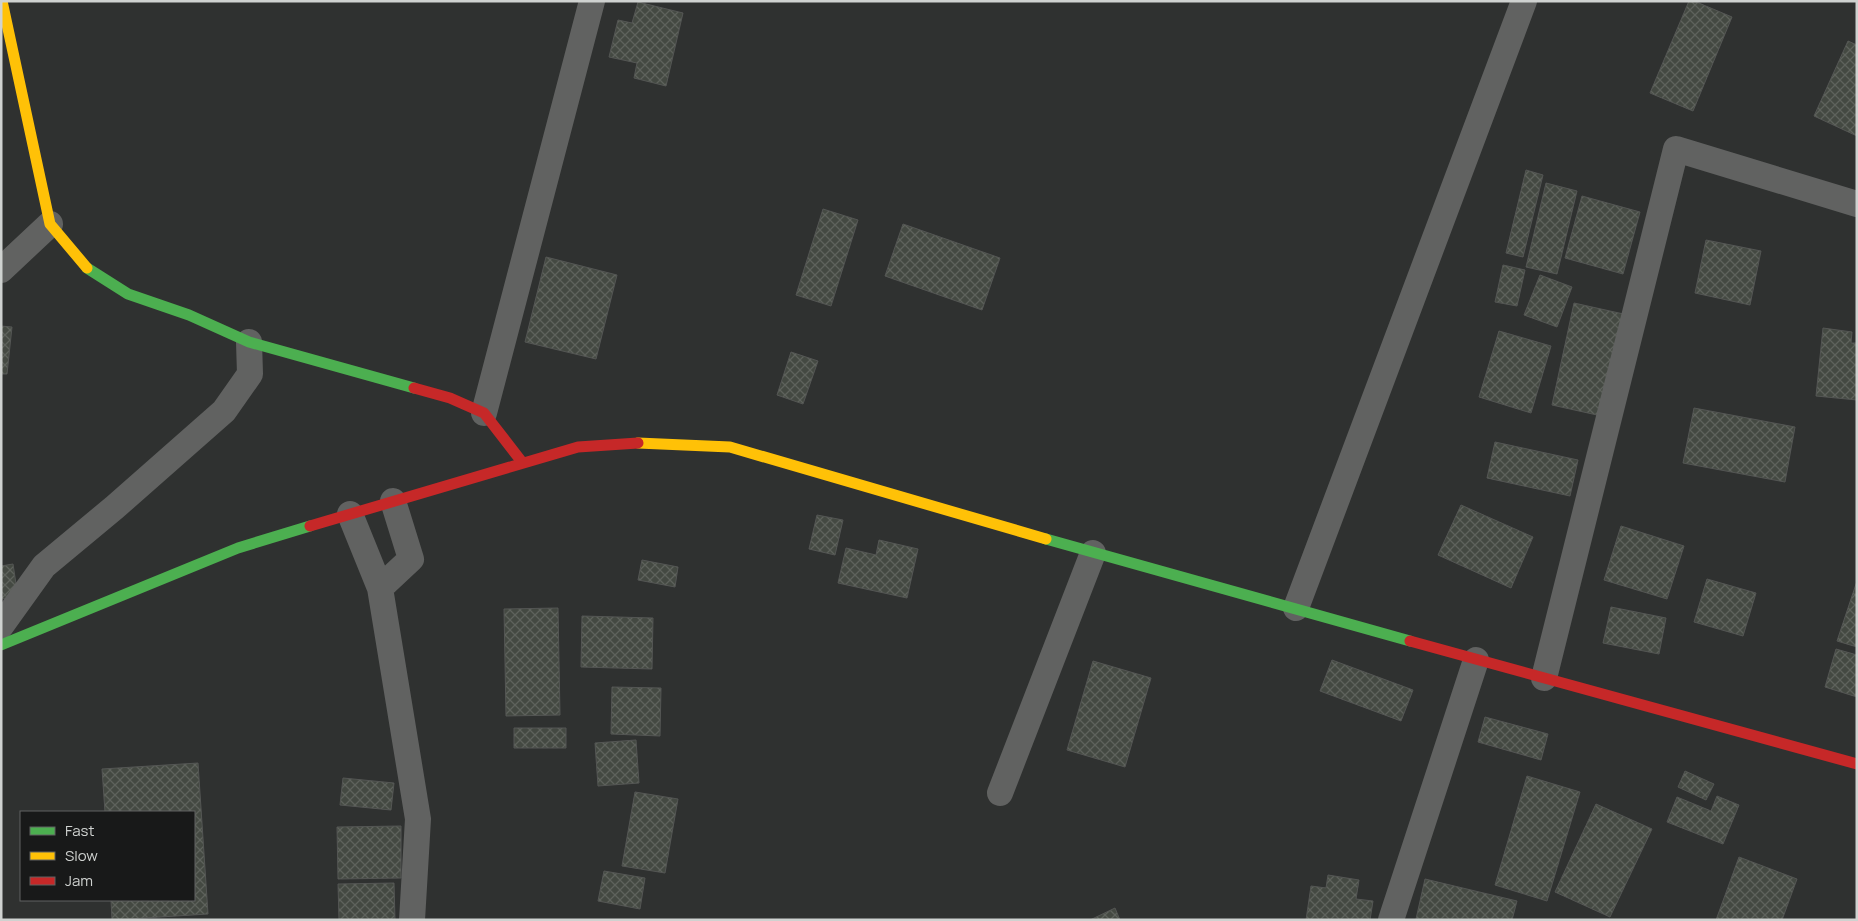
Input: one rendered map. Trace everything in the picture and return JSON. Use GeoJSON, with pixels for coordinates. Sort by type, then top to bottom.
{"type":"FeatureCollection","features":[{"type":"Feature","properties":{"kind":"street"},"geometry":{"type":"LineString","coordinates":[[2,1],[13,60],[50,224],[84,266],[128,294],[188,315],[248,342],[450,398],[484,413],[522,462]]}},
{"type":"Feature","properties":{"kind":"street"},"geometry":{"type":"LineString","coordinates":[[484,413],[592,1]]}},
{"type":"Feature","properties":{"kind":"street"},"geometry":{"type":"LineString","coordinates":[[1296,608],[1524,1]]}},
{"type":"Feature","properties":{"kind":"street"},"geometry":{"type":"LineString","coordinates":[[1544,678],[1676,149],[1857,204]]}},
{"type":"Feature","properties":{"kind":"street"},"geometry":{"type":"LineString","coordinates":[[1,270],[50,224]]}},
{"type":"Feature","properties":{"kind":"street"},"geometry":{"type":"LineString","coordinates":[[1,626],[44,566],[115,507],[224,411],[250,374],[248,342]]}},
{"type":"Feature","properties":{"kind":"street"},"geometry":{"type":"LineString","coordinates":[[1,646],[238,548],[522,462],[578,447],[627,442],[730,447],[1093,553],[1857,764]]}},
{"type":"Feature","properties":{"kind":"street"},"geometry":{"type":"LineString","coordinates":[[380,588],[411,559],[393,501]]}},
{"type":"Feature","properties":{"kind":"street"},"geometry":{"type":"LineString","coordinates":[[350,514],[380,588],[418,819],[412,920]]}},
{"type":"Feature","properties":{"kind":"street"},"geometry":{"type":"LineString","coordinates":[[1000,793],[1093,553]]}},
{"type":"Feature","properties":{"kind":"street"},"geometry":{"type":"LineString","coordinates":[[1391,920],[1476,660]]}},
{"type":"Feature","properties":{"kind":"building"},"geometry":{"type":"Polygon","coordinates":[[[1689,1],[1694,1],[1732,17],[1693,111],[1650,93],[1689,1]]]}},
{"type":"Feature","properties":{"kind":"building"},"geometry":{"type":"Polygon","coordinates":[[[638,2],[683,13],[666,86],[634,78],[637,63],[609,57],[618,20],[632,23],[638,2]]]}},
{"type":"Feature","properties":{"kind":"building"},"geometry":{"type":"Polygon","coordinates":[[[1848,41],[1857,45],[1857,136],[1814,116],[1848,41]]]}},
{"type":"Feature","properties":{"kind":"building"},"geometry":{"type":"Polygon","coordinates":[[[1526,170],[1543,175],[1523,257],[1506,253],[1526,170]]]}},
{"type":"Feature","properties":{"kind":"building"},"geometry":{"type":"Polygon","coordinates":[[[1546,183],[1577,191],[1557,274],[1526,267],[1546,183]]]}},
{"type":"Feature","properties":{"kind":"building"},"geometry":{"type":"Polygon","coordinates":[[[1582,196],[1640,212],[1623,274],[1565,258],[1582,196]]]}},
{"type":"Feature","properties":{"kind":"building"},"geometry":{"type":"Polygon","coordinates":[[[823,209],[858,220],[831,306],[796,295],[823,209]]]}},
{"type":"Feature","properties":{"kind":"building"},"geometry":{"type":"Polygon","coordinates":[[[903,224],[1000,258],[982,310],[885,276],[903,224]]]}},
{"type":"Feature","properties":{"kind":"building"},"geometry":{"type":"Polygon","coordinates":[[[1706,240],[1761,251],[1750,305],[1695,293],[1706,240]]]}},
{"type":"Feature","properties":{"kind":"building"},"geometry":{"type":"Polygon","coordinates":[[[546,257],[617,275],[596,359],[525,342],[546,257]]]}},
{"type":"Feature","properties":{"kind":"building"},"geometry":{"type":"Polygon","coordinates":[[[1503,265],[1525,270],[1517,306],[1495,302],[1503,265]]]}},
{"type":"Feature","properties":{"kind":"building"},"geometry":{"type":"Polygon","coordinates":[[[1540,275],[1572,287],[1557,327],[1524,315],[1540,275]]]}},
{"type":"Feature","properties":{"kind":"building"},"geometry":{"type":"Polygon","coordinates":[[[1574,303],[1628,315],[1606,417],[1552,405],[1574,303]]]}},
{"type":"Feature","properties":{"kind":"building"},"geometry":{"type":"Polygon","coordinates":[[[1,326],[12,327],[7,374],[1,374],[1,326]]]}},
{"type":"Feature","properties":{"kind":"building"},"geometry":{"type":"Polygon","coordinates":[[[1823,328],[1852,332],[1851,343],[1857,343],[1857,400],[1816,396],[1823,328]]]}},
{"type":"Feature","properties":{"kind":"building"},"geometry":{"type":"Polygon","coordinates":[[[1499,331],[1551,346],[1531,413],[1479,397],[1499,331]]]}},
{"type":"Feature","properties":{"kind":"building"},"geometry":{"type":"Polygon","coordinates":[[[791,352],[818,361],[803,404],[777,395],[791,352]]]}},
{"type":"Feature","properties":{"kind":"building"},"geometry":{"type":"Polygon","coordinates":[[[1694,408],[1795,427],[1785,482],[1683,463],[1694,408]]]}},
{"type":"Feature","properties":{"kind":"building"},"geometry":{"type":"Polygon","coordinates":[[[1495,442],[1578,460],[1570,496],[1487,478],[1495,442]]]}},
{"type":"Feature","properties":{"kind":"building"},"geometry":{"type":"Polygon","coordinates":[[[1461,505],[1533,537],[1511,588],[1438,555],[1461,505]]]}},
{"type":"Feature","properties":{"kind":"building"},"geometry":{"type":"Polygon","coordinates":[[[817,515],[843,520],[835,555],[809,549],[817,515]]]}},
{"type":"Feature","properties":{"kind":"building"},"geometry":{"type":"Polygon","coordinates":[[[1621,526],[1684,546],[1667,599],[1604,580],[1621,526]]]}},
{"type":"Feature","properties":{"kind":"building"},"geometry":{"type":"Polygon","coordinates":[[[879,540],[918,549],[907,598],[838,583],[846,548],[876,555],[879,540]]]}},
{"type":"Feature","properties":{"kind":"building"},"geometry":{"type":"Polygon","coordinates":[[[642,560],[678,567],[675,587],[638,580],[642,560]]]}},
{"type":"Feature","properties":{"kind":"building"},"geometry":{"type":"Polygon","coordinates":[[[13,564],[18,597],[1,599],[1,566],[13,564]]]}},
{"type":"Feature","properties":{"kind":"building"},"geometry":{"type":"Polygon","coordinates":[[[1707,579],[1756,593],[1743,636],[1694,622],[1707,579]]]}},
{"type":"Feature","properties":{"kind":"building"},"geometry":{"type":"Polygon","coordinates":[[[1857,581],[1857,647],[1837,641],[1857,581]]]}},
{"type":"Feature","properties":{"kind":"building"},"geometry":{"type":"Polygon","coordinates":[[[1611,607],[1666,618],[1659,654],[1603,643],[1611,607]]]}},
{"type":"Feature","properties":{"kind":"building"},"geometry":{"type":"Polygon","coordinates":[[[558,608],[560,715],[506,716],[504,609],[558,608]]]}},
{"type":"Feature","properties":{"kind":"building"},"geometry":{"type":"Polygon","coordinates":[[[582,616],[653,618],[652,669],[581,667],[582,616]]]}},
{"type":"Feature","properties":{"kind":"building"},"geometry":{"type":"Polygon","coordinates":[[[1836,649],[1857,655],[1857,697],[1825,687],[1836,649]]]}},
{"type":"Feature","properties":{"kind":"building"},"geometry":{"type":"Polygon","coordinates":[[[1332,660],[1413,690],[1401,721],[1320,691],[1332,660]]]}},
{"type":"Feature","properties":{"kind":"building"},"geometry":{"type":"Polygon","coordinates":[[[1093,661],[1151,678],[1125,767],[1067,750],[1093,661]]]}},
{"type":"Feature","properties":{"kind":"building"},"geometry":{"type":"Polygon","coordinates":[[[612,687],[661,688],[660,736],[611,734],[612,687]]]}},
{"type":"Feature","properties":{"kind":"building"},"geometry":{"type":"Polygon","coordinates":[[[1485,717],[1548,734],[1541,760],[1478,742],[1485,717]]]}},
{"type":"Feature","properties":{"kind":"building"},"geometry":{"type":"Polygon","coordinates":[[[514,728],[566,728],[566,748],[514,748],[514,728]]]}},
{"type":"Feature","properties":{"kind":"building"},"geometry":{"type":"Polygon","coordinates":[[[636,740],[639,783],[598,786],[595,743],[636,740]]]}},
{"type":"Feature","properties":{"kind":"building"},"geometry":{"type":"Polygon","coordinates":[[[198,763],[208,914],[112,920],[111,901],[195,901],[195,811],[105,811],[102,769],[198,763]]]}},
{"type":"Feature","properties":{"kind":"building"},"geometry":{"type":"Polygon","coordinates":[[[1685,771],[1714,784],[1706,800],[1678,787],[1685,771]]]}},
{"type":"Feature","properties":{"kind":"building"},"geometry":{"type":"Polygon","coordinates":[[[1527,776],[1580,792],[1547,901],[1495,885],[1527,776]]]}},
{"type":"Feature","properties":{"kind":"building"},"geometry":{"type":"Polygon","coordinates":[[[343,778],[394,783],[391,810],[340,805],[343,778]]]}},
{"type":"Feature","properties":{"kind":"building"},"geometry":{"type":"Polygon","coordinates":[[[635,792],[678,799],[665,873],[622,866],[635,792]]]}},
{"type":"Feature","properties":{"kind":"building"},"geometry":{"type":"Polygon","coordinates":[[[1717,796],[1739,805],[1723,844],[1667,822],[1677,797],[1711,811],[1717,796]]]}},
{"type":"Feature","properties":{"kind":"building"},"geometry":{"type":"Polygon","coordinates":[[[1596,804],[1652,829],[1610,917],[1555,892],[1596,804]]]}},
{"type":"Feature","properties":{"kind":"building"},"geometry":{"type":"Polygon","coordinates":[[[401,826],[401,878],[338,879],[337,827],[401,826]]]}},
{"type":"Feature","properties":{"kind":"building"},"geometry":{"type":"Polygon","coordinates":[[[1739,857],[1797,879],[1782,920],[1716,920],[1739,857]]]}},
{"type":"Feature","properties":{"kind":"building"},"geometry":{"type":"Polygon","coordinates":[[[604,871],[645,878],[640,909],[598,901],[604,871]]]}},
{"type":"Feature","properties":{"kind":"building"},"geometry":{"type":"Polygon","coordinates":[[[1328,875],[1359,880],[1356,899],[1373,901],[1370,920],[1306,920],[1311,886],[1326,888],[1328,875]]]}},
{"type":"Feature","properties":{"kind":"building"},"geometry":{"type":"Polygon","coordinates":[[[1425,879],[1517,901],[1512,920],[1416,919],[1425,879]]]}},
{"type":"Feature","properties":{"kind":"building"},"geometry":{"type":"Polygon","coordinates":[[[394,883],[395,920],[339,920],[338,884],[394,883]]]}},
{"type":"Feature","properties":{"kind":"building"},"geometry":{"type":"Polygon","coordinates":[[[1115,908],[1120,920],[1090,920],[1115,908]]]}},
{"type":"Feature","properties":{"kind":"traffic: fast"},"geometry":{"type":"LineString","coordinates":[[87,268],[128,294],[189,315],[249,342],[414,388]]}},
{"type":"Feature","properties":{"kind":"traffic: fast"},"geometry":{"type":"LineString","coordinates":[[1,645],[238,548],[310,526]]}},
{"type":"Feature","properties":{"kind":"traffic: fast"},"geometry":{"type":"LineString","coordinates":[[1046,539],[1410,641]]}},
{"type":"Feature","properties":{"kind":"traffic: slow"},"geometry":{"type":"LineString","coordinates":[[2,1],[50,224],[87,268]]}},
{"type":"Feature","properties":{"kind":"traffic: slow"},"geometry":{"type":"LineString","coordinates":[[638,443],[730,447],[1046,539]]}},
{"type":"Feature","properties":{"kind":"traffic: jam"},"geometry":{"type":"LineString","coordinates":[[414,388],[450,398],[484,413],[522,462]]}},
{"type":"Feature","properties":{"kind":"traffic: jam"},"geometry":{"type":"LineString","coordinates":[[310,526],[578,447],[638,443]]}},
{"type":"Feature","properties":{"kind":"traffic: jam"},"geometry":{"type":"LineString","coordinates":[[1410,641],[1857,764]]}}]}
